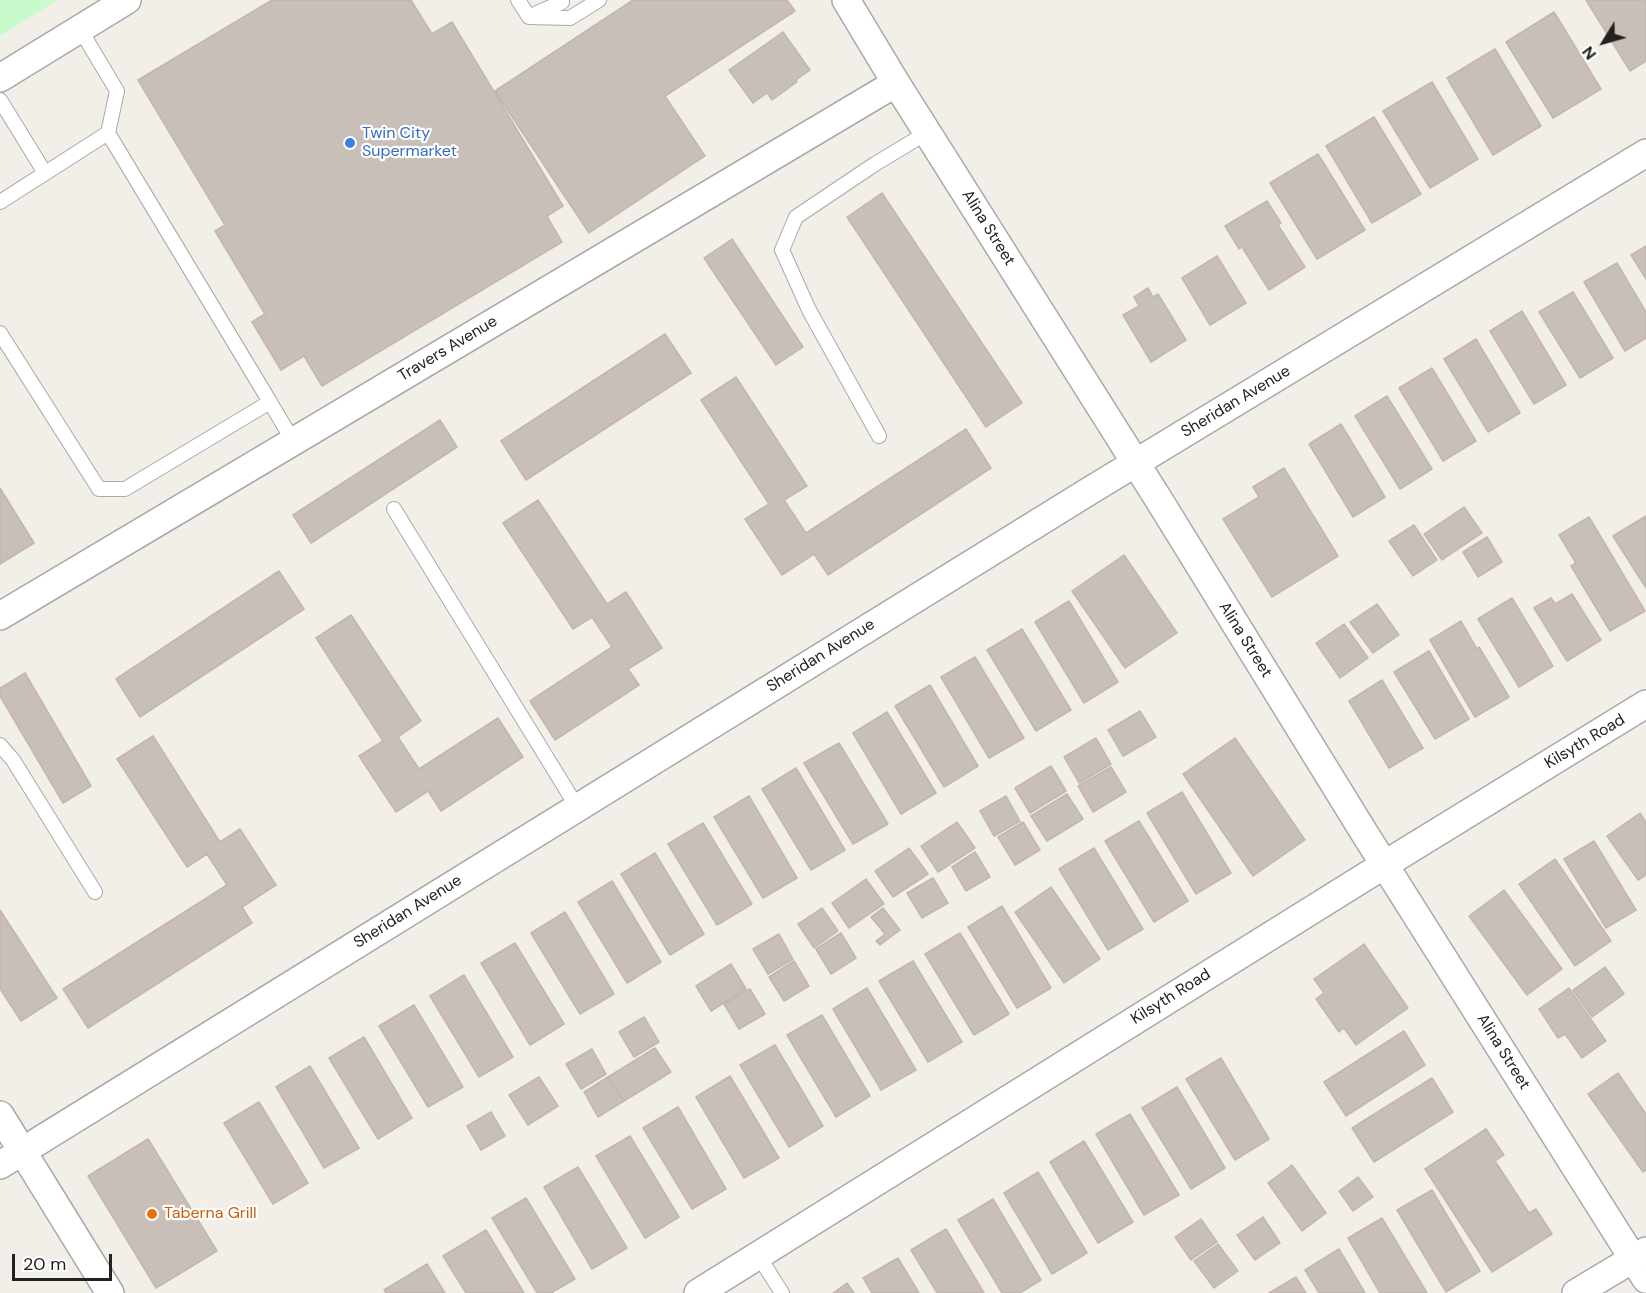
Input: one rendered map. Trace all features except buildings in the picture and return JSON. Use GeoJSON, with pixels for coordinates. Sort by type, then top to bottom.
{"type":"FeatureCollection","features":[{"type":"Feature","properties":{"kind":"street"},"geometry":{"type":"LineString","coordinates":[[0,78],[126,0]]}},
{"type":"Feature","properties":{"kind":"street","name":"Alina Street"},"geometry":{"type":"LineString","coordinates":[[846,0],[1384,865],[1642,1263]]}},
{"type":"Feature","properties":{"kind":"street","name":"Travers Avenue"},"geometry":{"type":"LineString","coordinates":[[0,616],[896,83]]}},
{"type":"Feature","properties":{"kind":"street","name":"Sheridan Avenue"},"geometry":{"type":"LineString","coordinates":[[11,1158],[1136,463],[1646,153]]}},
{"type":"Feature","properties":{"kind":"street","name":"Kilsyth Road"},"geometry":{"type":"LineString","coordinates":[[703,1292],[758,1255],[1646,704]]}},
{"type":"Feature","properties":{"kind":"street"},"geometry":{"type":"LineString","coordinates":[[0,1115],[11,1158],[110,1293]]}},
{"type":"Feature","properties":{"kind":"street"},"geometry":{"type":"LineString","coordinates":[[1576,1293],[1642,1263]]}},
{"type":"Feature","properties":{"kind":"lane"},"geometry":{"type":"LineString","coordinates":[[518,0],[529,17]]}},
{"type":"Feature","properties":{"kind":"lane"},"geometry":{"type":"LineString","coordinates":[[529,17],[545,0]]}},
{"type":"Feature","properties":{"kind":"lane"},"geometry":{"type":"LineString","coordinates":[[529,17],[570,18],[599,0]]}},
{"type":"Feature","properties":{"kind":"lane"},"geometry":{"type":"LineString","coordinates":[[529,17],[562,2]]}},
{"type":"Feature","properties":{"kind":"lane"},"geometry":{"type":"LineString","coordinates":[[80,29],[117,91],[108,133],[294,441]]}},
{"type":"Feature","properties":{"kind":"lane"},"geometry":{"type":"LineString","coordinates":[[0,100],[45,173]]}},
{"type":"Feature","properties":{"kind":"lane"},"geometry":{"type":"LineString","coordinates":[[879,435],[808,310],[782,250],[796,217],[928,132]]}},
{"type":"Feature","properties":{"kind":"lane"},"geometry":{"type":"LineString","coordinates":[[0,202],[108,133]]}},
{"type":"Feature","properties":{"kind":"lane"},"geometry":{"type":"LineString","coordinates":[[0,333],[99,489],[125,489],[270,402]]}},
{"type":"Feature","properties":{"kind":"lane"},"geometry":{"type":"LineString","coordinates":[[394,509],[577,807]]}},
{"type":"Feature","properties":{"kind":"lane"},"geometry":{"type":"LineString","coordinates":[[0,745],[13,760],[95,892]]}},
{"type":"Feature","properties":{"kind":"lane"},"geometry":{"type":"LineString","coordinates":[[758,1255],[782,1293]]}},
{"type":"Feature","properties":{"kind":"green space"},"geometry":{"type":"Polygon","coordinates":[[[0,0],[58,0],[0,36],[0,0]]]}},
{"type":"Feature","properties":{"kind":"place","name":"Twin City Supermarket"},"geometry":{"type":"Point","coordinates":[350,143]}},
{"type":"Feature","properties":{"kind":"place","name":"Taberna Grill"},"geometry":{"type":"Point","coordinates":[152,1214]}}]}
